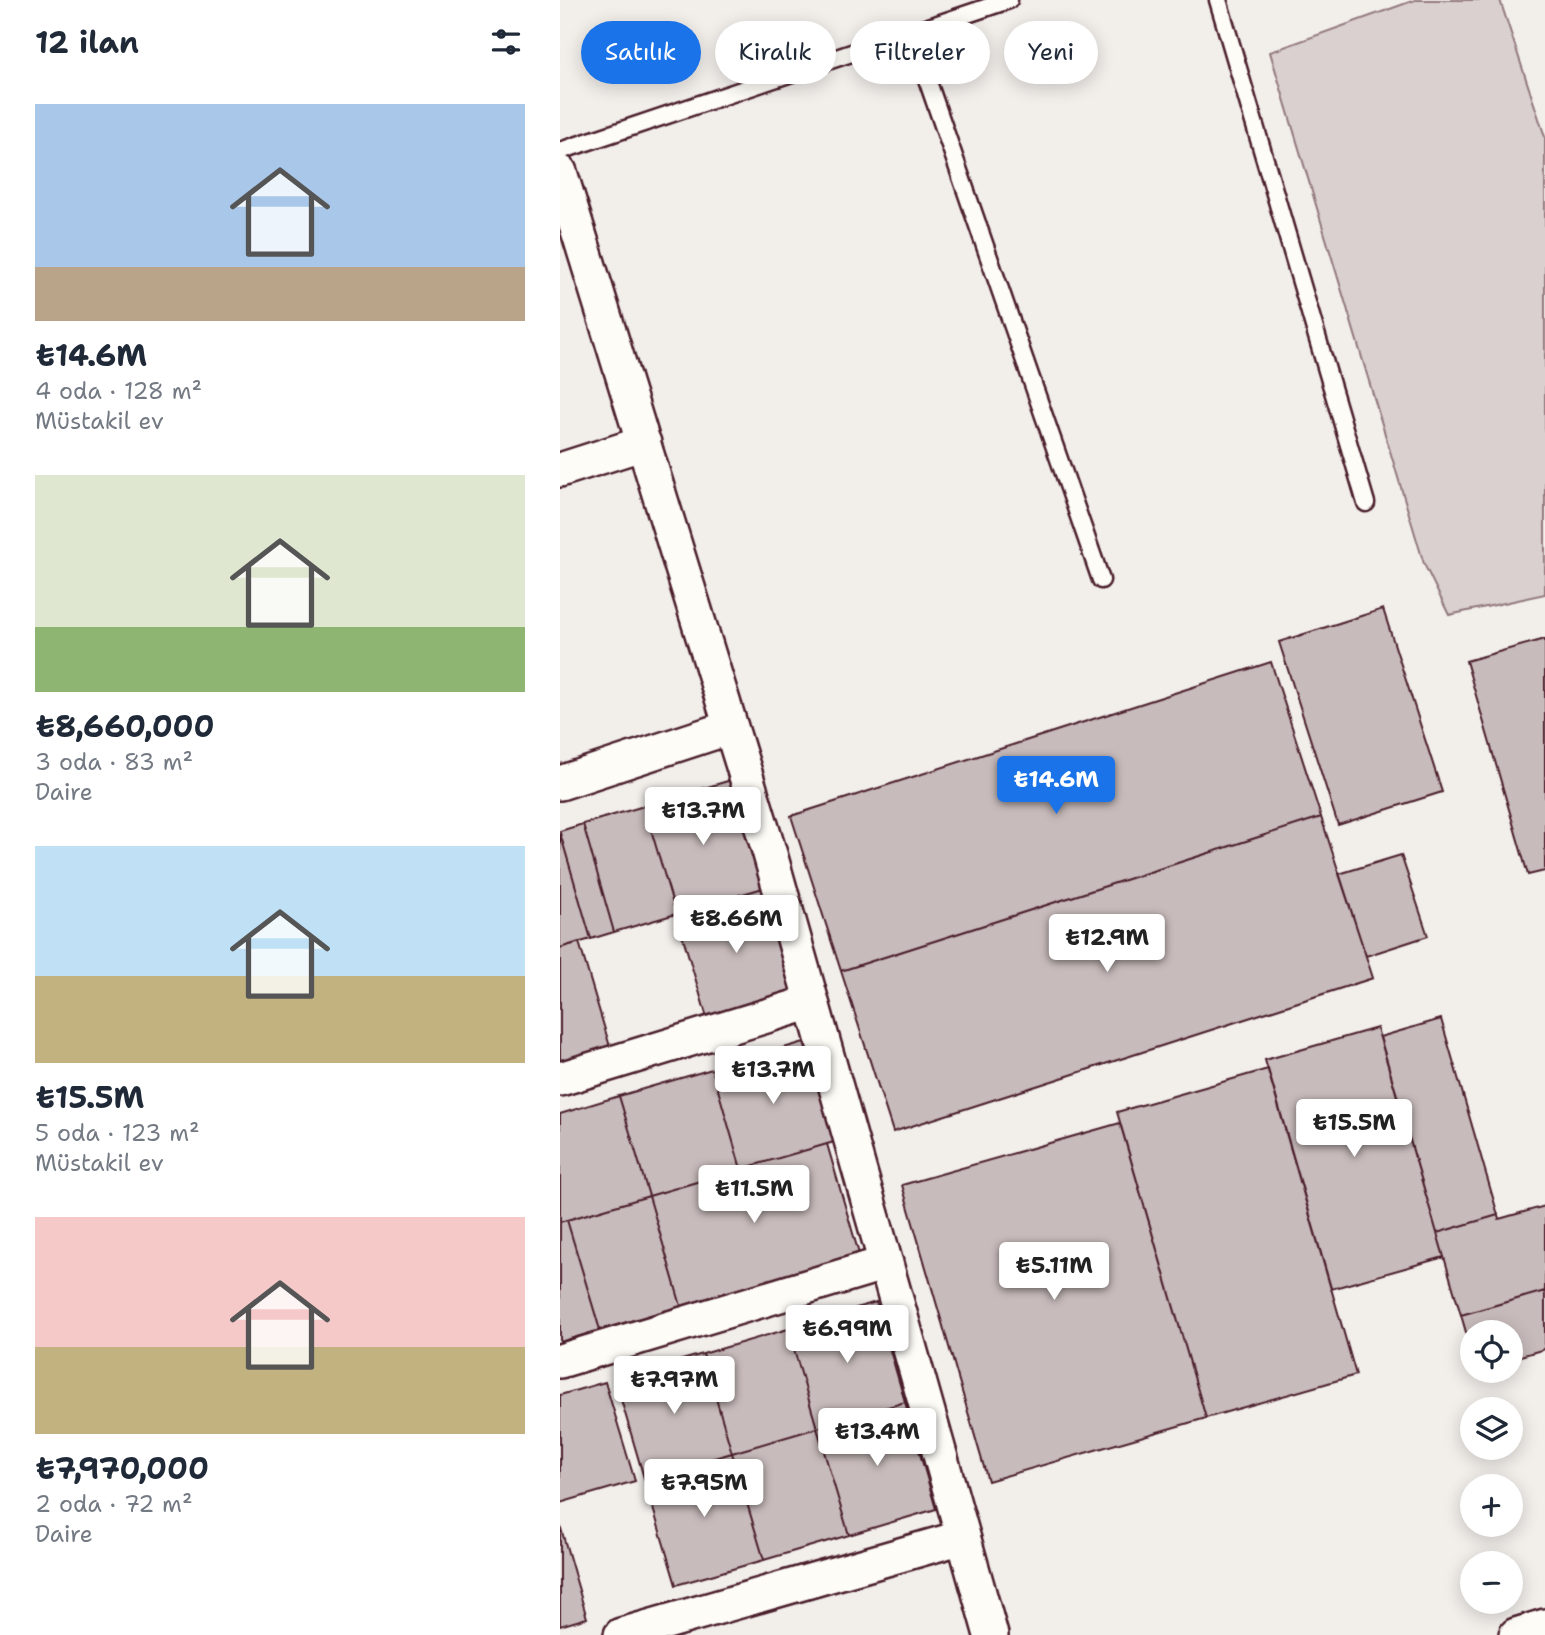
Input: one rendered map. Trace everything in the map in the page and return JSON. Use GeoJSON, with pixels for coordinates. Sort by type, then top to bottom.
{"type":"FeatureCollection","features":[{"type":"Feature","properties":{"kind":"street"},"geometry":{"type":"LineString","coordinates":[[560,172],[731,727],[812,1002],[991,1635]]}},
{"type":"Feature","properties":{"kind":"street"},"geometry":{"type":"LineString","coordinates":[[560,470],[644,443]]}},
{"type":"Feature","properties":{"kind":"street"},"geometry":{"type":"LineString","coordinates":[[560,783],[731,727]]}},
{"type":"Feature","properties":{"kind":"street"},"geometry":{"type":"LineString","coordinates":[[560,1079],[812,1002]]}},
{"type":"Feature","properties":{"kind":"street"},"geometry":{"type":"LineString","coordinates":[[560,1361],[886,1263]]}},
{"type":"Feature","properties":{"kind":"street"},"geometry":{"type":"LineString","coordinates":[[621,1635],[963,1537]]}},
{"type":"Feature","properties":{"kind":"street"},"geometry":{"type":"LineString","coordinates":[[1516,1635],[1545,1626]]}},
{"type":"Feature","properties":{"kind":"lane"},"geometry":{"type":"LineString","coordinates":[[947,21],[1009,0]]}},
{"type":"Feature","properties":{"kind":"lane"},"geometry":{"type":"LineString","coordinates":[[1218,0],[1366,503]]}},
{"type":"Feature","properties":{"kind":"lane"},"geometry":{"type":"LineString","coordinates":[[560,151],[850,54]]}},
{"type":"Feature","properties":{"kind":"lane"},"geometry":{"type":"LineString","coordinates":[[929,84],[1101,580]]}},
{"type":"Feature","properties":{"kind":"shaded area"},"geometry":{"type":"Polygon","coordinates":[[[1415,0],[1500,0],[1545,137],[1545,594],[1449,615],[1424,564],[1270,52],[1415,0]]]}},
{"type":"Feature","properties":{"kind":"building"},"geometry":{"type":"Polygon","coordinates":[[[1383,609],[1442,792],[1338,825],[1279,642],[1383,609]]]}},
{"type":"Feature","properties":{"kind":"building"},"geometry":{"type":"Polygon","coordinates":[[[1545,639],[1545,871],[1528,875],[1466,661],[1545,639]]]}},
{"type":"Feature","properties":{"kind":"building"},"geometry":{"type":"Polygon","coordinates":[[[1271,662],[1321,817],[841,971],[791,816],[1271,662]]]}},
{"type":"Feature","properties":{"kind":"building"},"geometry":{"type":"Polygon","coordinates":[[[731,780],[763,888],[676,914],[644,806],[731,780]]]}},
{"type":"Feature","properties":{"kind":"building"},"geometry":{"type":"Polygon","coordinates":[[[644,806],[676,914],[614,932],[583,824],[644,806]]]}},
{"type":"Feature","properties":{"kind":"building"},"geometry":{"type":"Polygon","coordinates":[[[1321,817],[1373,978],[893,1132],[841,971],[1321,817]]]}},
{"type":"Feature","properties":{"kind":"building"},"geometry":{"type":"Polygon","coordinates":[[[583,824],[614,932],[591,939],[560,833],[583,824]]]}},
{"type":"Feature","properties":{"kind":"building"},"geometry":{"type":"Polygon","coordinates":[[[560,833],[591,939],[560,948],[560,833]]]}},
{"type":"Feature","properties":{"kind":"building"},"geometry":{"type":"Polygon","coordinates":[[[1401,855],[1428,936],[1366,956],[1339,874],[1401,855]]]}},
{"type":"Feature","properties":{"kind":"building"},"geometry":{"type":"Polygon","coordinates":[[[763,888],[795,996],[708,1021],[676,914],[763,888]]]}},
{"type":"Feature","properties":{"kind":"building"},"geometry":{"type":"Polygon","coordinates":[[[579,942],[611,1050],[560,1064],[560,948],[579,942]]]}},
{"type":"Feature","properties":{"kind":"building"},"geometry":{"type":"Polygon","coordinates":[[[1441,1019],[1498,1215],[1437,1233],[1380,1037],[1441,1019]]]}},
{"type":"Feature","properties":{"kind":"building"},"geometry":{"type":"Polygon","coordinates":[[[1377,1028],[1444,1257],[1331,1289],[1265,1060],[1377,1028]]]}},
{"type":"Feature","properties":{"kind":"building"},"geometry":{"type":"Polygon","coordinates":[[[804,1042],[834,1142],[741,1169],[712,1069],[804,1042]]]}},
{"type":"Feature","properties":{"kind":"building"},"geometry":{"type":"Polygon","coordinates":[[[712,1069],[741,1169],[649,1196],[619,1096],[712,1069]]]}},
{"type":"Feature","properties":{"kind":"building"},"geometry":{"type":"Polygon","coordinates":[[[1268,1069],[1356,1375],[1206,1418],[1117,1112],[1268,1069]]]}},
{"type":"Feature","properties":{"kind":"building"},"geometry":{"type":"Polygon","coordinates":[[[619,1096],[649,1196],[560,1222],[560,1114],[619,1096]]]}},
{"type":"Feature","properties":{"kind":"building"},"geometry":{"type":"Polygon","coordinates":[[[1120,1123],[1206,1418],[988,1481],[902,1185],[1120,1123]]]}},
{"type":"Feature","properties":{"kind":"building"},"geometry":{"type":"Polygon","coordinates":[[[827,1144],[859,1254],[681,1306],[649,1196],[827,1144]]]}},
{"type":"Feature","properties":{"kind":"building"},"geometry":{"type":"Polygon","coordinates":[[[649,1196],[681,1306],[600,1330],[567,1220],[649,1196]]]}},
{"type":"Feature","properties":{"kind":"building"},"geometry":{"type":"Polygon","coordinates":[[[1545,1206],[1545,1291],[1461,1315],[1437,1233],[1498,1215],[1499,1219],[1545,1206]]]}},
{"type":"Feature","properties":{"kind":"building"},"geometry":{"type":"Polygon","coordinates":[[[567,1220],[600,1330],[560,1342],[560,1222],[567,1220]]]}},
{"type":"Feature","properties":{"kind":"building"},"geometry":{"type":"Polygon","coordinates":[[[1545,1291],[1545,1349],[1523,1355],[1523,1320],[1462,1320],[1461,1315],[1545,1291]]]}},
{"type":"Feature","properties":{"kind":"building"},"geometry":{"type":"Polygon","coordinates":[[[876,1302],[905,1402],[817,1428],[788,1329],[876,1302]]]}},
{"type":"Feature","properties":{"kind":"building"},"geometry":{"type":"Polygon","coordinates":[[[788,1329],[817,1428],[732,1453],[703,1354],[788,1329]]]}},
{"type":"Feature","properties":{"kind":"building"},"geometry":{"type":"Polygon","coordinates":[[[703,1354],[732,1453],[644,1478],[615,1379],[703,1354]]]}},
{"type":"Feature","properties":{"kind":"building"},"geometry":{"type":"Polygon","coordinates":[[[605,1382],[635,1481],[560,1503],[560,1395],[605,1382]]]}},
{"type":"Feature","properties":{"kind":"building"},"geometry":{"type":"Polygon","coordinates":[[[905,1402],[936,1509],[849,1535],[817,1428],[905,1402]]]}},
{"type":"Feature","properties":{"kind":"building"},"geometry":{"type":"Polygon","coordinates":[[[817,1428],[849,1535],[764,1560],[732,1453],[817,1428]]]}},
{"type":"Feature","properties":{"kind":"building"},"geometry":{"type":"Polygon","coordinates":[[[732,1453],[764,1560],[676,1585],[644,1478],[732,1453]]]}},
{"type":"Feature","properties":{"kind":"building"},"geometry":{"type":"Polygon","coordinates":[[[560,1525],[587,1618],[560,1626],[560,1525]]]}}]}
